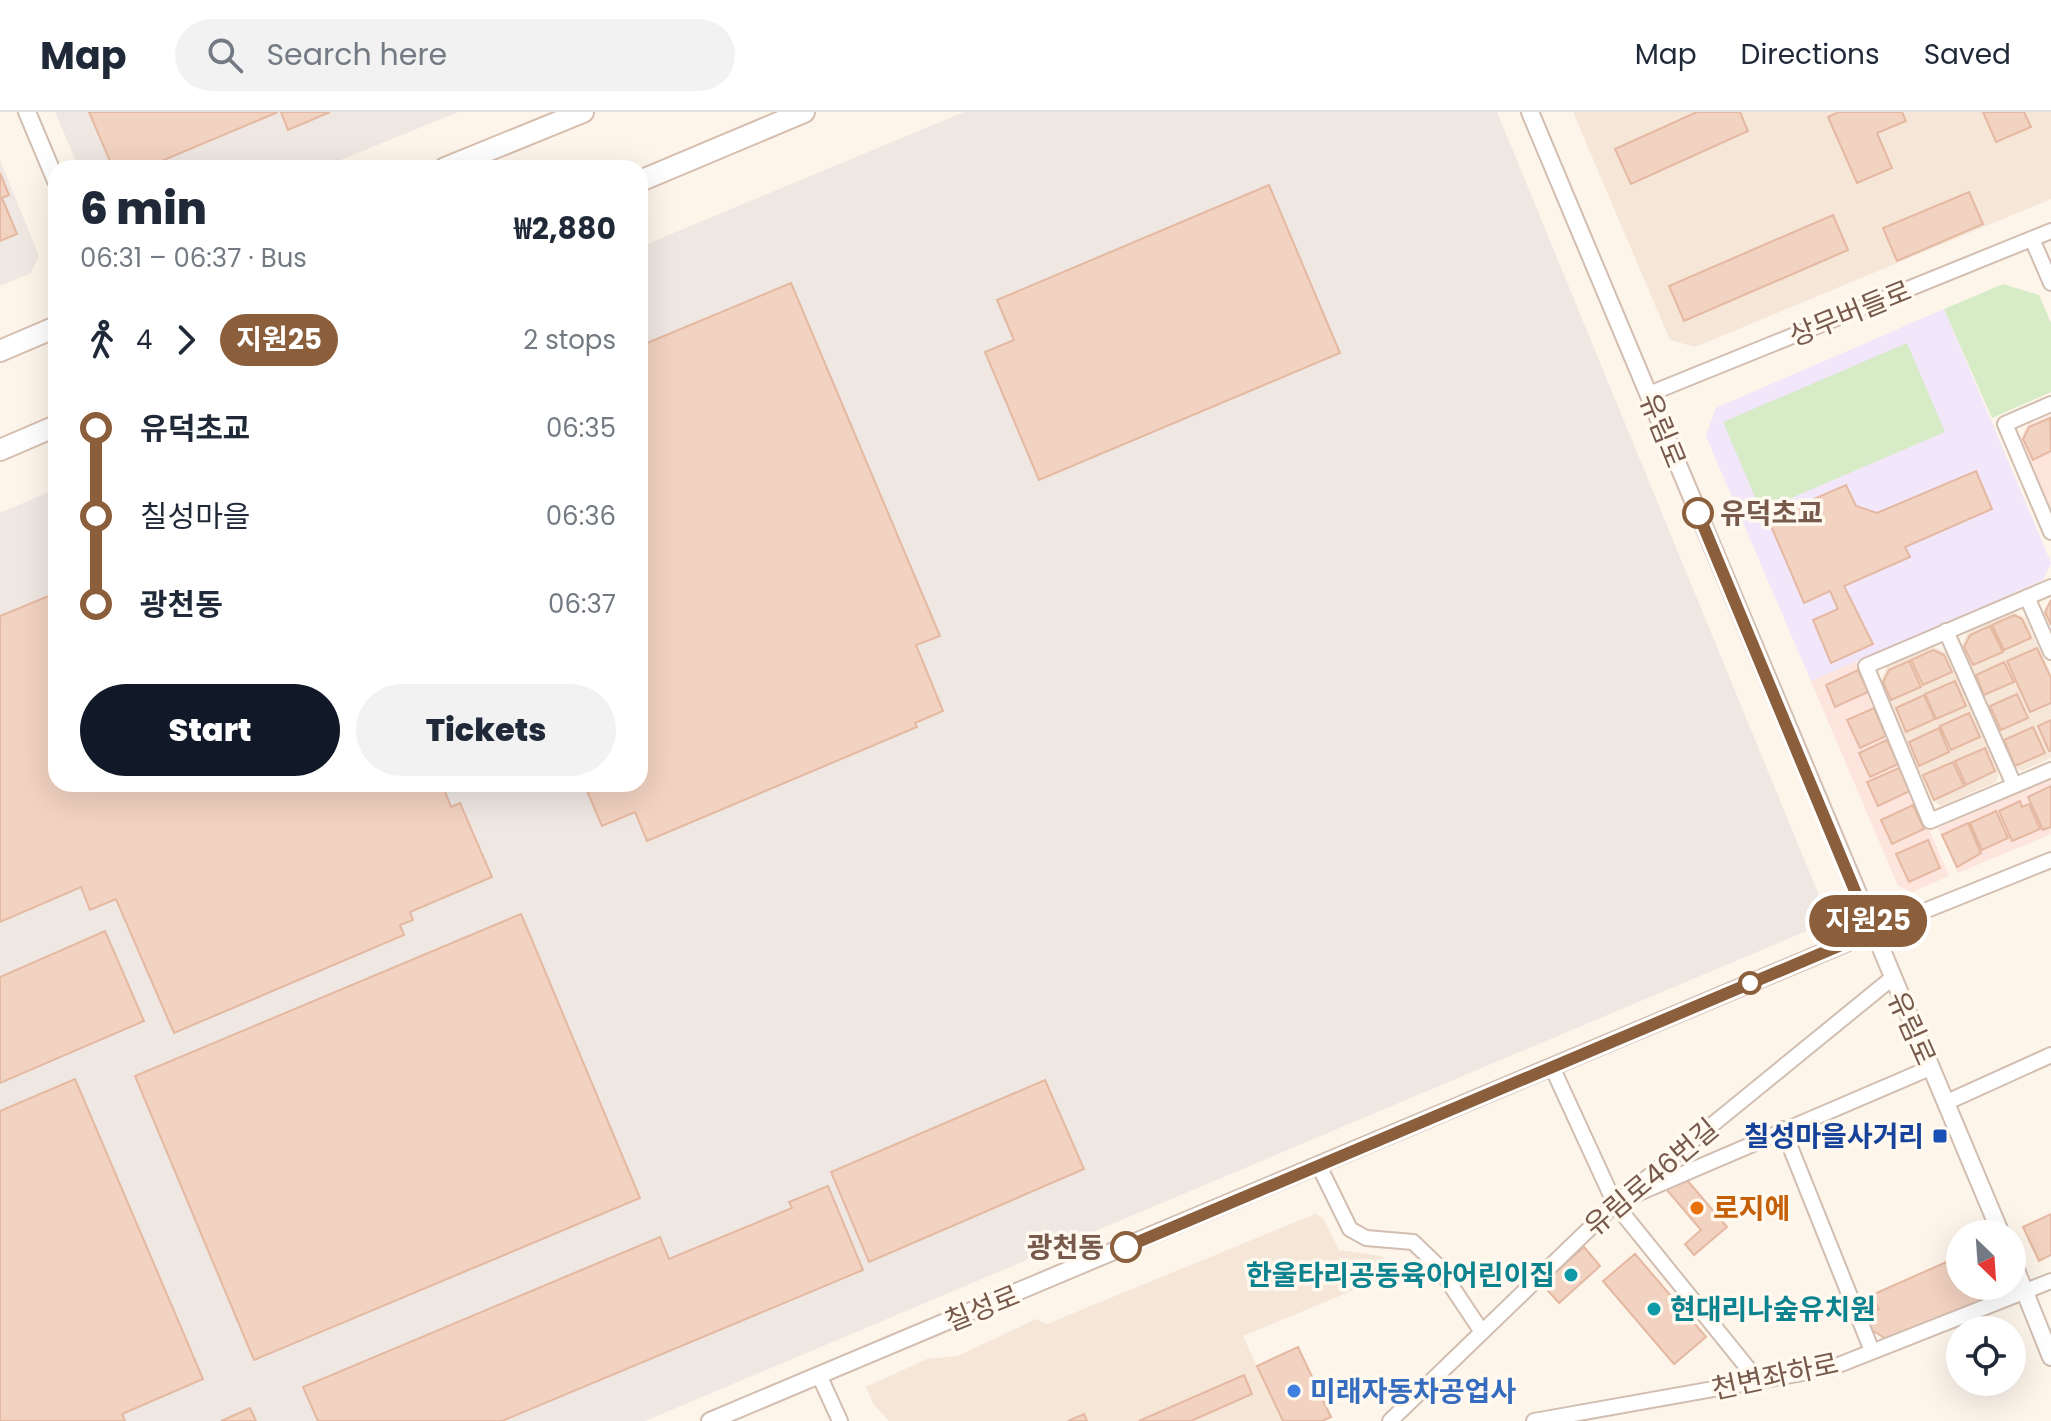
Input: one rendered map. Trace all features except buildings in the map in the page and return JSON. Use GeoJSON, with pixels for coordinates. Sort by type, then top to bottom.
{"type":"FeatureCollection","features":[{"type":"Feature","properties":{"kind":"main road"},"geometry":{"type":"LineString","coordinates":[[465,160],[583,112]]}},
{"type":"Feature","properties":{"kind":"main road"},"geometry":{"type":"LineString","coordinates":[[648,178],[804,112]]}},
{"type":"Feature","properties":{"kind":"main road"},"geometry":{"type":"LineString","coordinates":[[0,351],[48,330]]}},
{"type":"Feature","properties":{"kind":"main road"},"geometry":{"type":"LineString","coordinates":[[0,450],[48,429]]}},
{"type":"Feature","properties":{"kind":"street"},"geometry":{"type":"LineString","coordinates":[[27,112],[48,162]]}},
{"type":"Feature","properties":{"kind":"street","name":"유림로"},"geometry":{"type":"LineString","coordinates":[[1530,112],[1891,979],[1995,1220]]}},
{"type":"Feature","properties":{"kind":"street","name":"상무버들로"},"geometry":{"type":"LineString","coordinates":[[1649,394],[2051,231]]}},
{"type":"Feature","properties":{"kind":"street"},"geometry":{"type":"LineString","coordinates":[[2032,239],[2051,283]]}},
{"type":"Feature","properties":{"kind":"street"},"geometry":{"type":"LineString","coordinates":[[2051,404],[2005,424],[2051,532]]}},
{"type":"Feature","properties":{"kind":"street"},"geometry":{"type":"LineString","coordinates":[[2051,587],[1866,666],[1930,821],[2051,770]]}},
{"type":"Feature","properties":{"kind":"street"},"geometry":{"type":"LineString","coordinates":[[2027,597],[2051,652]]}},
{"type":"Feature","properties":{"kind":"street"},"geometry":{"type":"LineString","coordinates":[[1946,631],[2014,785]]}},
{"type":"Feature","properties":{"kind":"street","name":"칠성로"},"geometry":{"type":"LineString","coordinates":[[710,1421],[1872,932],[2051,860]]}},
{"type":"Feature","properties":{"kind":"street","name":"유림로46번길"},"geometry":{"type":"LineString","coordinates":[[1390,1421],[1615,1204],[1891,979]]}},
{"type":"Feature","properties":{"kind":"street"},"geometry":{"type":"LineString","coordinates":[[1945,1103],[2051,1055]]}},
{"type":"Feature","properties":{"kind":"street"},"geometry":{"type":"LineString","coordinates":[[1552,1067],[1615,1204],[1759,1382]]}},
{"type":"Feature","properties":{"kind":"street"},"geometry":{"type":"LineString","coordinates":[[1615,1204],[1930,1068]]}},
{"type":"Feature","properties":{"kind":"street"},"geometry":{"type":"LineString","coordinates":[[1783,1129],[1872,1351]]}},
{"type":"Feature","properties":{"kind":"street"},"geometry":{"type":"LineString","coordinates":[[1319,1166],[1350,1229],[1366,1238],[1413,1242],[1438,1266],[1482,1332]]}},
{"type":"Feature","properties":{"kind":"street","name":"천변좌하로"},"geometry":{"type":"LineString","coordinates":[[2026,1292],[2051,1281]]}},
{"type":"Feature","properties":{"kind":"street"},"geometry":{"type":"LineString","coordinates":[[2026,1295],[2051,1357]]}},
{"type":"Feature","properties":{"kind":"street","name":"천변좌하로"},"geometry":{"type":"LineString","coordinates":[[1534,1421],[1831,1368],[2004,1300]]}},
{"type":"Feature","properties":{"kind":"street"},"geometry":{"type":"LineString","coordinates":[[819,1375],[840,1421]]}},
{"type":"Feature","properties":{"kind":"shaded area"},"geometry":{"type":"Polygon","coordinates":[[[55,112],[458,112],[341,160],[76,160],[55,112]]]}},
{"type":"Feature","properties":{"kind":"shaded area"},"geometry":{"type":"Polygon","coordinates":[[[964,112],[1497,112],[1825,910],[1816,927],[645,1421],[0,1421],[0,513],[48,492],[48,792],[648,792],[648,244],[964,112]]]}},
{"type":"Feature","properties":{"kind":"shaded area"},"geometry":{"type":"Polygon","coordinates":[[[1573,112],[2051,112],[2051,199],[1695,347],[1670,340],[1573,112]]]}},
{"type":"Feature","properties":{"kind":"shaded area"},"geometry":{"type":"Polygon","coordinates":[[[0,160],[39,256],[31,273],[0,286],[0,160]]]}},
{"type":"Feature","properties":{"kind":"shaded area"},"geometry":{"type":"Polygon","coordinates":[[[1944,309],[2051,563],[2043,580],[1811,681],[1706,436],[1716,408],[1944,309]]]}},
{"type":"Feature","properties":{"kind":"shaded area"},"geometry":{"type":"Polygon","coordinates":[[[2051,415],[2051,512],[2020,440],[2027,425],[2051,415]]]}},
{"type":"Feature","properties":{"kind":"shaded area"},"geometry":{"type":"Polygon","coordinates":[[[2014,612],[2025,618],[2051,674],[2051,758],[2022,771],[2015,768],[1961,646],[1967,633],[2014,612]]]}},
{"type":"Feature","properties":{"kind":"shaded area"},"geometry":{"type":"Polygon","coordinates":[[[1931,646],[1946,652],[1999,771],[1996,782],[1941,806],[1932,800],[1880,683],[1887,666],[1931,646]]]}},
{"type":"Feature","properties":{"kind":"shaded area"},"geometry":{"type":"Polygon","coordinates":[[[1856,661],[1949,876],[1912,892],[1898,886],[1811,681],[1856,661]]]}},
{"type":"Feature","properties":{"kind":"shaded area"},"geometry":{"type":"Polygon","coordinates":[[[2051,778],[2051,834],[1958,873],[1938,828],[2051,778]]]}},
{"type":"Feature","properties":{"kind":"shaded area"},"geometry":{"type":"Polygon","coordinates":[[[1315,1214],[1322,1217],[1339,1250],[1381,1256],[1392,1263],[1390,1275],[1243,1336],[1282,1421],[889,1421],[874,1405],[866,1387],[927,1359],[958,1356],[1036,1319],[1047,1324],[1315,1214]]]}},
{"type":"Feature","properties":{"kind":"green space"},"geometry":{"type":"Polygon","coordinates":[[[2003,284],[2039,295],[2051,323],[2051,392],[1992,418],[1944,309],[2003,284]]]}},
{"type":"Feature","properties":{"kind":"green space"},"geometry":{"type":"Polygon","coordinates":[[[1907,343],[1945,432],[1761,511],[1723,422],[1907,343]]]}},
{"type":"Feature","properties":{"kind":"bus line","name":"지원25"},"geometry":{"type":"LineString","coordinates":[[1126,1247],[1872,932],[1698,513]]}},
{"type":"Feature","properties":{"kind":"place","name":"유덕초교"},"geometry":{"type":"Point","coordinates":[1698,513]}},
{"type":"Feature","properties":{"kind":"place","name":"칠성마을사거리"},"geometry":{"type":"Point","coordinates":[1940,1136]}},
{"type":"Feature","properties":{"kind":"place","name":"로지에"},"geometry":{"type":"Point","coordinates":[1697,1208]}},
{"type":"Feature","properties":{"kind":"place","name":"광천동"},"geometry":{"type":"Point","coordinates":[1126,1247]}},
{"type":"Feature","properties":{"kind":"place","name":"한울타리공동육아어린이집"},"geometry":{"type":"Point","coordinates":[1571,1275]}},
{"type":"Feature","properties":{"kind":"place","name":"현대리나숲유치원"},"geometry":{"type":"Point","coordinates":[1654,1309]}},
{"type":"Feature","properties":{"kind":"place","name":"미래자동차공업사"},"geometry":{"type":"Point","coordinates":[1294,1391]}}]}
